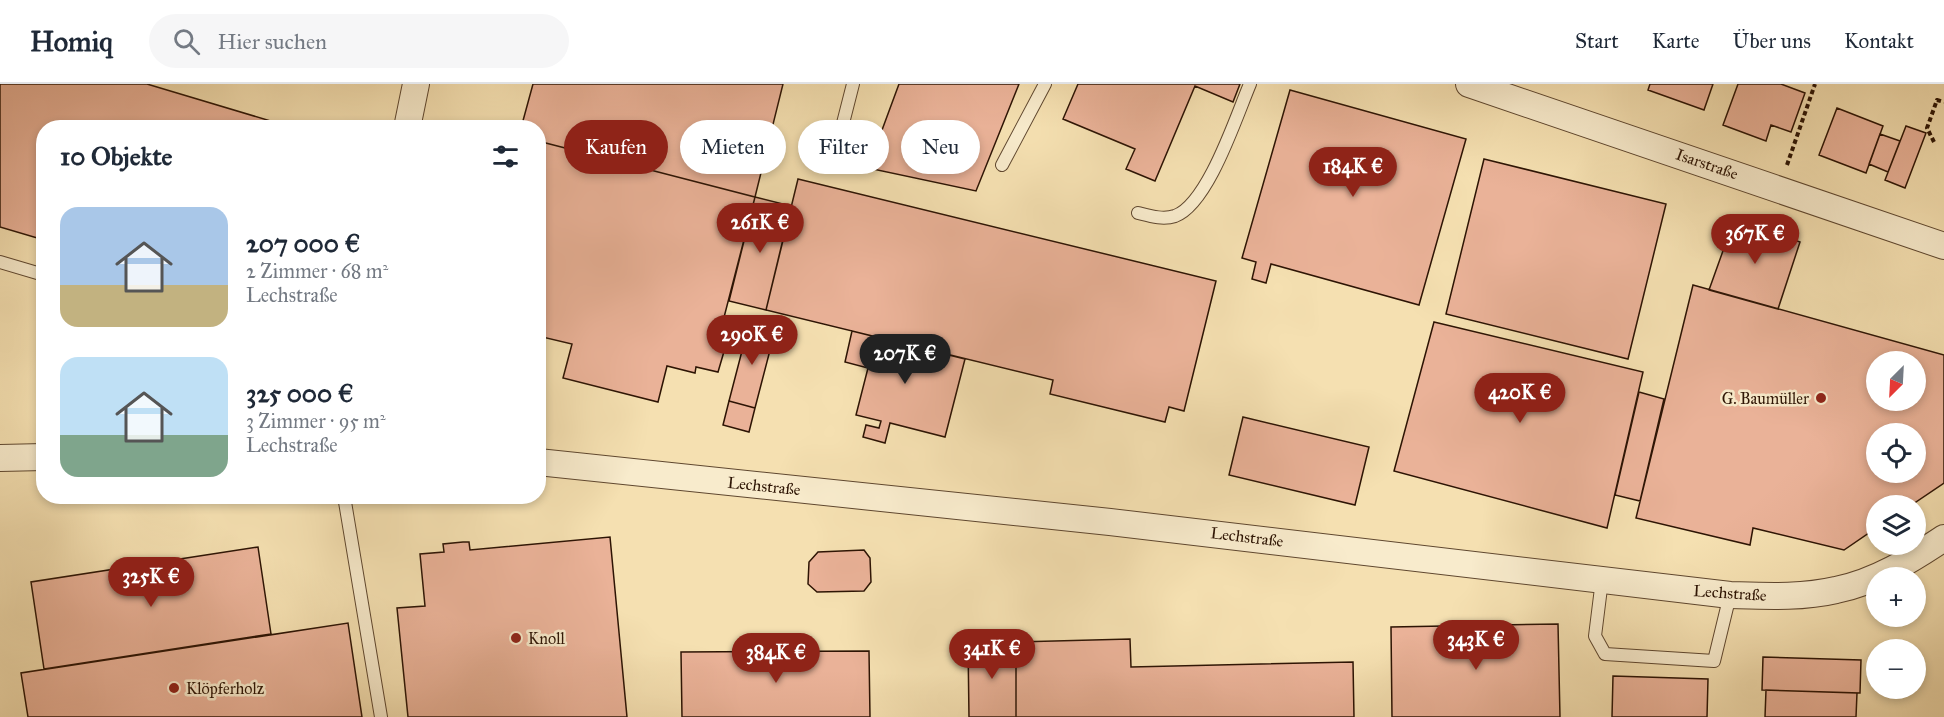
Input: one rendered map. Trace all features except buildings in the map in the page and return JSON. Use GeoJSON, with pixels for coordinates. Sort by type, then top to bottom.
{"type":"FeatureCollection","features":[{"type":"Feature","properties":{"kind":"street"},"geometry":{"type":"LineString","coordinates":[[409,120],[417,84]]}},
{"type":"Feature","properties":{"kind":"street","name":"Isarstraße"},"geometry":{"type":"LineString","coordinates":[[1469,84],[1944,246]]}},
{"type":"Feature","properties":{"kind":"street"},"geometry":{"type":"LineString","coordinates":[[0,458],[36,457]]}},
{"type":"Feature","properties":{"kind":"street","name":"Lechstraße"},"geometry":{"type":"LineString","coordinates":[[546,463],[1122,523],[1730,595],[1773,596],[1836,590],[1890,572],[1944,538]]}},
{"type":"Feature","properties":{"kind":"lane"},"geometry":{"type":"LineString","coordinates":[[845,120],[853,84]]}},
{"type":"Feature","properties":{"kind":"lane"},"geometry":{"type":"LineString","coordinates":[[1002,165],[1045,84]]}},
{"type":"Feature","properties":{"kind":"lane"},"geometry":{"type":"LineString","coordinates":[[1138,213],[1157,218],[1174,216],[1190,207],[1204,190],[1250,84]]}},
{"type":"Feature","properties":{"kind":"lane"},"geometry":{"type":"LineString","coordinates":[[0,262],[36,273]]}},
{"type":"Feature","properties":{"kind":"lane"},"geometry":{"type":"LineString","coordinates":[[345,504],[381,717]]}},
{"type":"Feature","properties":{"kind":"lane"},"geometry":{"type":"LineString","coordinates":[[1602,579],[1595,636],[1605,654],[1714,661],[1730,595]]}},
{"type":"Feature","properties":{"kind":"path"},"geometry":{"type":"LineString","coordinates":[[1779,189],[1815,84]]}},
{"type":"Feature","properties":{"kind":"path"},"geometry":{"type":"LineString","coordinates":[[1934,142],[1927,128],[1937,100],[1944,102]]}},
{"type":"Feature","properties":{"kind":"place","name":"G. Baumüller"},"geometry":{"type":"Point","coordinates":[1821,398]}},
{"type":"Feature","properties":{"kind":"place","name":"Knoll"},"geometry":{"type":"Point","coordinates":[516,638]}},
{"type":"Feature","properties":{"kind":"place","name":"Klöpferholz"},"geometry":{"type":"Point","coordinates":[174,688]}}]}
